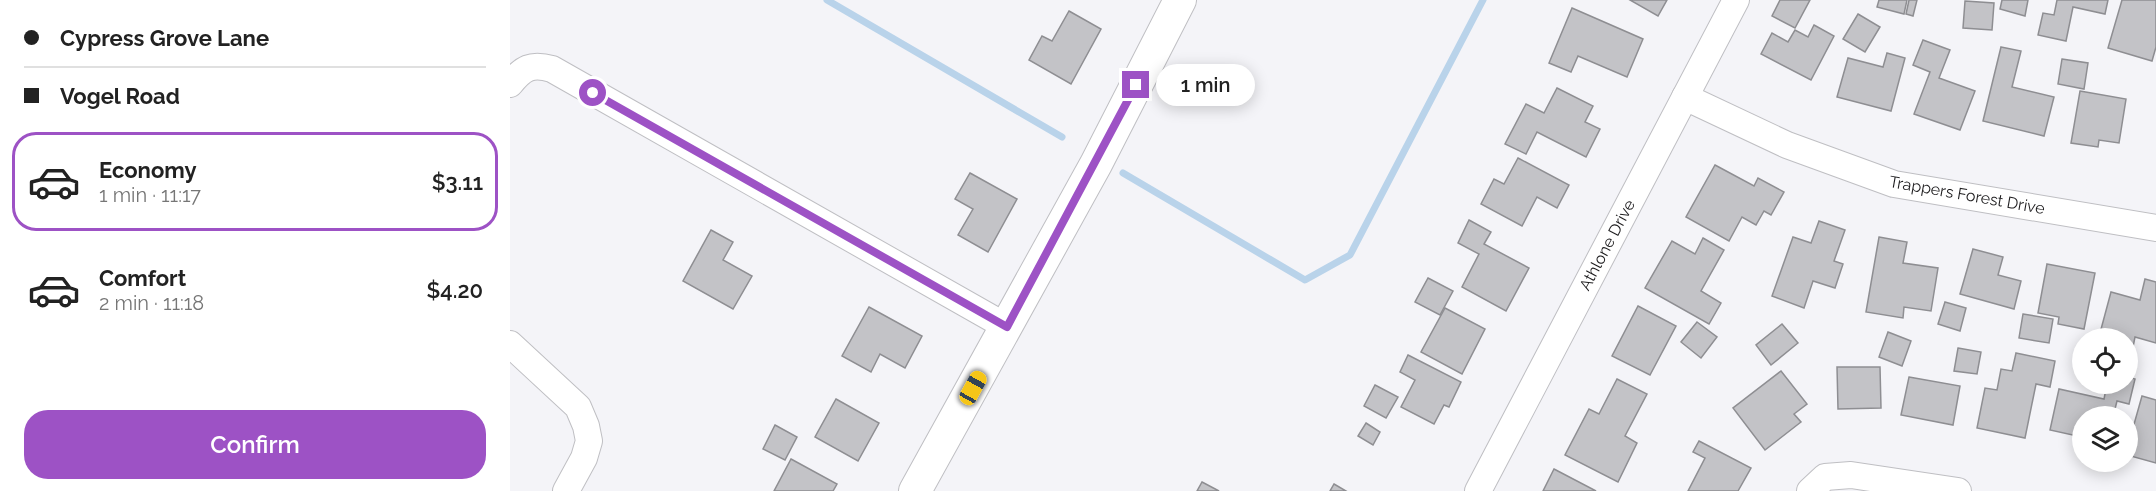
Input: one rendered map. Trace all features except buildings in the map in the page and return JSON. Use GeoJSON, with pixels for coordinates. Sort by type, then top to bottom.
{"type":"FeatureCollection","features":[{"type":"Feature","properties":{"kind":"street","name":"Athlone Drive"},"geometry":{"type":"LineString","coordinates":[[1478,491],[1736,0]]}},
{"type":"Feature","properties":{"kind":"street"},"geometry":{"type":"LineString","coordinates":[[915,491],[1096,164],[1175,2]]}},
{"type":"Feature","properties":{"kind":"street"},"geometry":{"type":"LineString","coordinates":[[510,84],[519,73],[538,65],[552,69],[1007,327]]}},
{"type":"Feature","properties":{"kind":"street","name":"Trappers Forest Drive"},"geometry":{"type":"LineString","coordinates":[[1685,97],[1787,145],[1894,184],[2156,228]]}},
{"type":"Feature","properties":{"kind":"street"},"geometry":{"type":"LineString","coordinates":[[510,344],[578,407],[586,426],[589,441],[585,458],[566,491]]}},
{"type":"Feature","properties":{"kind":"street"},"geometry":{"type":"LineString","coordinates":[[1810,491],[1825,477],[1851,475],[1958,491]]}},
{"type":"Feature","properties":{"kind":"waterway"},"geometry":{"type":"LineString","coordinates":[[827,0],[1062,137]]}},
{"type":"Feature","properties":{"kind":"waterway"},"geometry":{"type":"LineString","coordinates":[[1123,173],[1305,280],[1350,255],[1483,0]]}},
{"type":"Feature","properties":{"kind":"route"},"geometry":{"type":"LineString","coordinates":[[593,93],[1007,327],[1096,164],[1136,85]]}}]}
